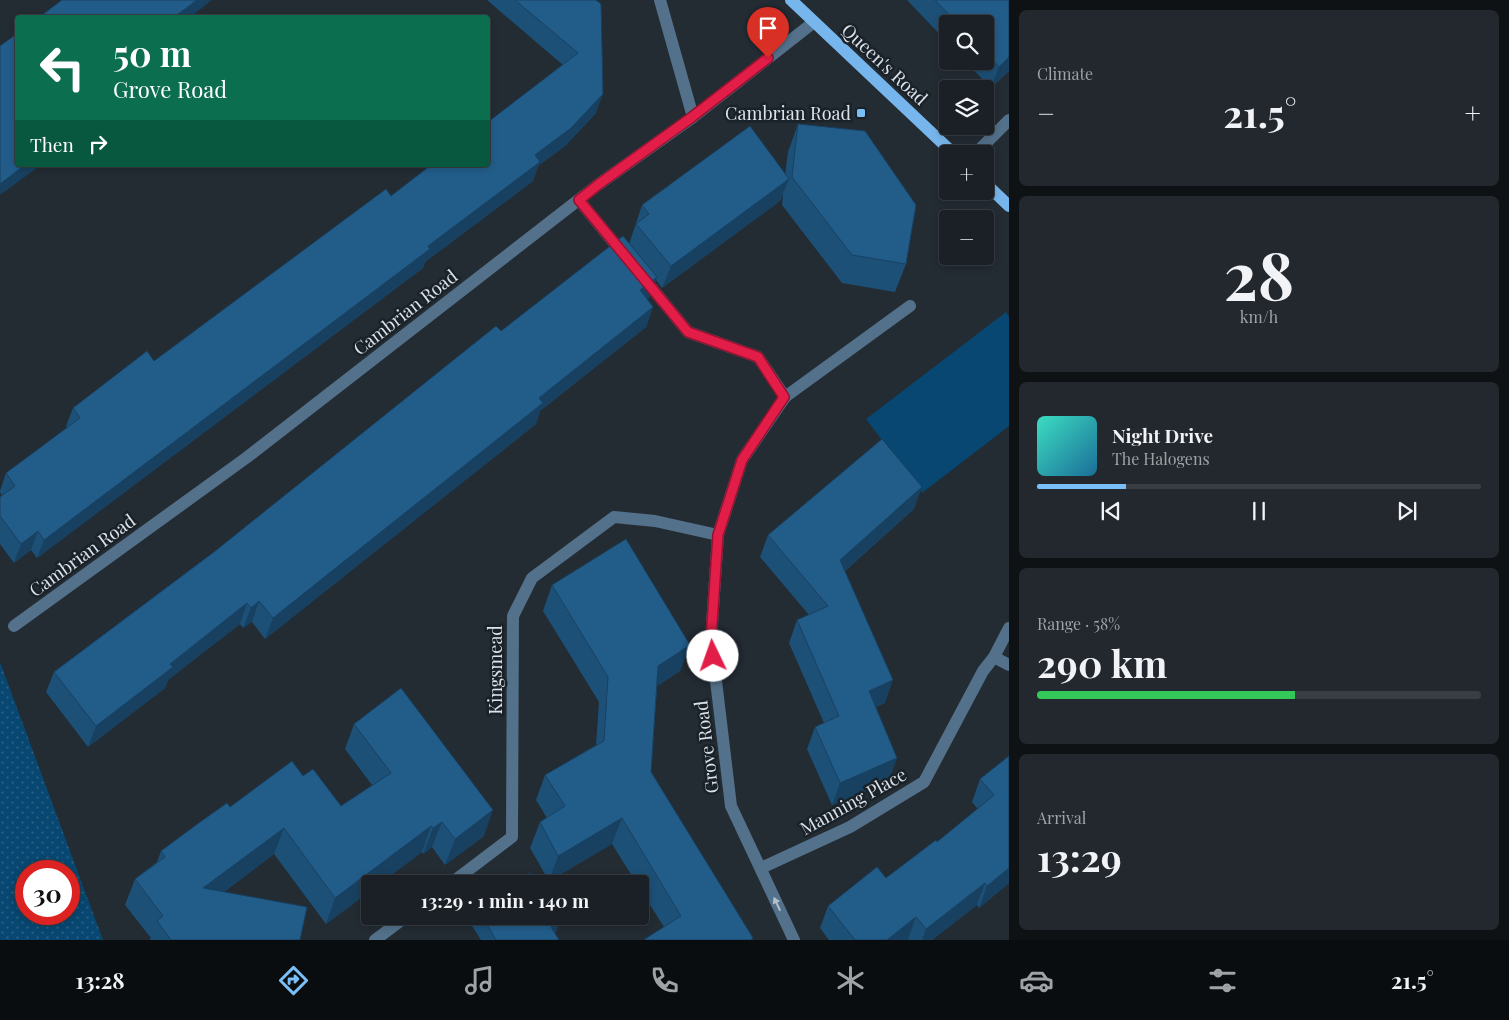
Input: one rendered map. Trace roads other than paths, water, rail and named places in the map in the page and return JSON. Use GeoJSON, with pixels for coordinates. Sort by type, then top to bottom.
{"type":"FeatureCollection","features":[{"type":"Feature","properties":{"kind":"main road","name":"Queen's Road"},"geometry":{"type":"LineString","coordinates":[[791,0],[944,145]]}},
{"type":"Feature","properties":{"kind":"main road"},"geometry":{"type":"LineString","coordinates":[[994,192],[1009,206]]}},
{"type":"Feature","properties":{"kind":"street"},"geometry":{"type":"LineString","coordinates":[[660,0],[692,117]]}},
{"type":"Feature","properties":{"kind":"street","name":"Cambrian Road"},"geometry":{"type":"LineString","coordinates":[[14,626],[246,458],[599,184],[692,117],[814,22]]}},
{"type":"Feature","properties":{"kind":"street"},"geometry":{"type":"LineString","coordinates":[[984,145],[1009,120]]}},
{"type":"Feature","properties":{"kind":"street"},"geometry":{"type":"LineString","coordinates":[[579,200],[688,332],[758,357],[784,397],[910,306]]}},
{"type":"Feature","properties":{"kind":"street","name":"Grove Road"},"geometry":{"type":"LineString","coordinates":[[784,397],[742,460],[718,535],[711,639],[730,806],[794,940]]}},
{"type":"Feature","properties":{"kind":"street","name":"Kingsmead"},"geometry":{"type":"LineString","coordinates":[[462,875],[512,837],[513,616],[532,578],[614,517],[655,521],[718,535]]}},
{"type":"Feature","properties":{"kind":"street","name":"Manning Place"},"geometry":{"type":"LineString","coordinates":[[761,868],[850,826],[924,782],[983,671],[994,657],[1009,628]]}},
{"type":"Feature","properties":{"kind":"street"},"geometry":{"type":"LineString","coordinates":[[994,657],[1009,665]]}},
{"type":"Feature","properties":{"kind":"street"},"geometry":{"type":"LineString","coordinates":[[375,940],[395,925]]}},
{"type":"Feature","properties":{"kind":"place","name":"Cambrian Road"},"geometry":{"type":"Point","coordinates":[861,113]}}]}
